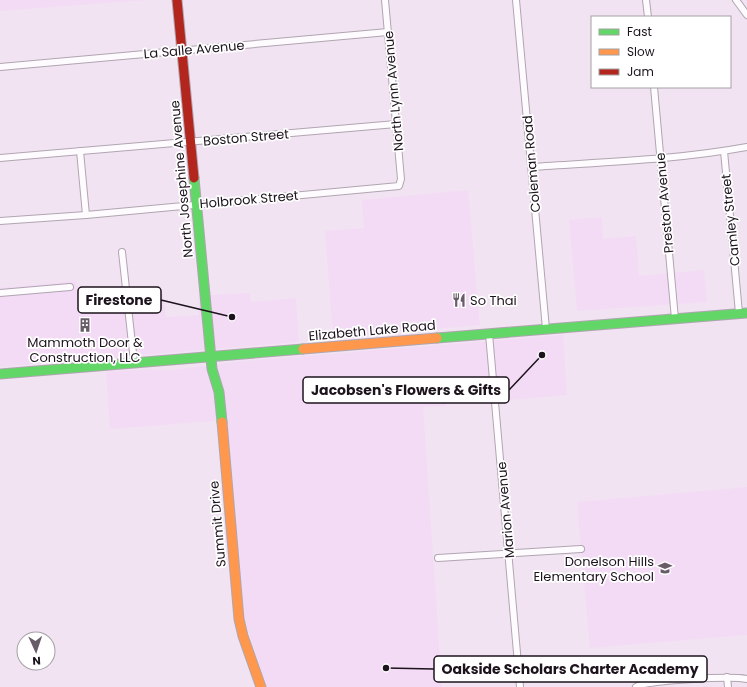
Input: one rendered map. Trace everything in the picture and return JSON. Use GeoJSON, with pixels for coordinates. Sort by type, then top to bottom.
{"type":"FeatureCollection","features":[{"type":"Feature","properties":{"kind":"main road","name":"North Josephine Avenue"},"geometry":{"type":"LineString","coordinates":[[177,0],[211,356]]}},
{"type":"Feature","properties":{"kind":"main road","name":"Elizabeth Lake Road"},"geometry":{"type":"LineString","coordinates":[[0,374],[743,313]]}},
{"type":"Feature","properties":{"kind":"main road","name":"Summit Drive"},"geometry":{"type":"LineString","coordinates":[[211,356],[212,369],[219,392],[239,619],[243,636],[261,687]]}},
{"type":"Feature","properties":{"kind":"street","name":"North Lynn Avenue"},"geometry":{"type":"LineString","coordinates":[[385,0],[401,183]]}},
{"type":"Feature","properties":{"kind":"street","name":"Coleman Road"},"geometry":{"type":"LineString","coordinates":[[516,0],[546,329]]}},
{"type":"Feature","properties":{"kind":"street"},"geometry":{"type":"LineString","coordinates":[[646,0],[648,16]]}},
{"type":"Feature","properties":{"kind":"street"},"geometry":{"type":"LineString","coordinates":[[736,0],[747,15]]}},
{"type":"Feature","properties":{"kind":"street"},"geometry":{"type":"LineString","coordinates":[[741,6],[747,3]]}},
{"type":"Feature","properties":{"kind":"street","name":"La Salle Avenue"},"geometry":{"type":"LineString","coordinates":[[0,67],[388,32]]}},
{"type":"Feature","properties":{"kind":"street","name":"Preston Avenue"},"geometry":{"type":"LineString","coordinates":[[654,88],[675,318]]}},
{"type":"Feature","properties":{"kind":"street","name":"Boston Street"},"geometry":{"type":"LineString","coordinates":[[0,158],[396,124]]}},
{"type":"Feature","properties":{"kind":"street"},"geometry":{"type":"LineString","coordinates":[[532,167],[660,157],[724,151],[747,147]]}},
{"type":"Feature","properties":{"kind":"street"},"geometry":{"type":"LineString","coordinates":[[80,151],[86,215]]}},
{"type":"Feature","properties":{"kind":"street","name":"Camley Street"},"geometry":{"type":"LineString","coordinates":[[724,151],[743,313]]}},
{"type":"Feature","properties":{"kind":"street","name":"Holbrook Street"},"geometry":{"type":"LineString","coordinates":[[0,221],[86,215],[196,203],[389,188],[399,186],[401,183]]}},
{"type":"Feature","properties":{"kind":"street"},"geometry":{"type":"LineString","coordinates":[[122,252],[134,362]]}},
{"type":"Feature","properties":{"kind":"street"},"geometry":{"type":"LineString","coordinates":[[0,293],[70,287]]}},
{"type":"Feature","properties":{"kind":"street","name":"Marion Avenue"},"geometry":{"type":"LineString","coordinates":[[489,334],[520,687]]}},
{"type":"Feature","properties":{"kind":"street"},"geometry":{"type":"LineString","coordinates":[[438,558],[581,549]]}},
{"type":"Feature","properties":{"kind":"street"},"geometry":{"type":"LineString","coordinates":[[727,677],[728,687]]}},
{"type":"Feature","properties":{"kind":"street"},"geometry":{"type":"LineString","coordinates":[[636,687],[656,683],[727,677],[747,678]]}},
{"type":"Feature","properties":{"kind":"shaded area"},"geometry":{"type":"Polygon","coordinates":[[[0,0],[146,0],[0,11],[0,0]]]}},
{"type":"Feature","properties":{"kind":"shaded area"},"geometry":{"type":"Polygon","coordinates":[[[468,190],[480,325],[333,338],[325,231],[364,228],[362,200],[468,190]]]}},
{"type":"Feature","properties":{"kind":"shaded area"},"geometry":{"type":"Polygon","coordinates":[[[602,217],[603,239],[636,236],[639,276],[704,270],[707,302],[577,311],[569,220],[602,217]]]}},
{"type":"Feature","properties":{"kind":"shaded area"},"geometry":{"type":"Polygon","coordinates":[[[76,281],[77,287],[89,285],[89,289],[130,286],[132,297],[163,294],[166,317],[199,315],[198,297],[211,295],[250,293],[251,302],[296,298],[299,342],[0,367],[0,288],[76,281]]]}},
{"type":"Feature","properties":{"kind":"shaded area"},"geometry":{"type":"Polygon","coordinates":[[[563,335],[567,395],[498,401],[495,375],[444,378],[446,406],[423,407],[442,687],[267,687],[245,621],[227,420],[110,429],[106,372],[145,369],[170,370],[243,361],[563,335]]]}},
{"type":"Feature","properties":{"kind":"shaded area","name":"Donelson Hills Elementary School"},"geometry":{"type":"Polygon","coordinates":[[[747,487],[747,635],[590,648],[577,502],[747,487]]]}},
{"type":"Feature","properties":{"kind":"traffic: fast"},"geometry":{"type":"LineString","coordinates":[[194,178],[212,369],[219,392],[222,422]]}},
{"type":"Feature","properties":{"kind":"traffic: fast"},"geometry":{"type":"LineString","coordinates":[[437,338],[747,313]]}},
{"type":"Feature","properties":{"kind":"traffic: fast"},"geometry":{"type":"LineString","coordinates":[[0,374],[303,349]]}},
{"type":"Feature","properties":{"kind":"traffic: slow"},"geometry":{"type":"LineString","coordinates":[[303,349],[437,338]]}},
{"type":"Feature","properties":{"kind":"traffic: slow"},"geometry":{"type":"LineString","coordinates":[[222,422],[239,619],[243,636],[261,687]]}},
{"type":"Feature","properties":{"kind":"traffic: jam"},"geometry":{"type":"LineString","coordinates":[[177,0],[194,178]]}},
{"type":"Feature","properties":{"kind":"place","name":"So Thai"},"geometry":{"type":"Point","coordinates":[459,300]}},
{"type":"Feature","properties":{"kind":"place","name":"Firestone"},"geometry":{"type":"Point","coordinates":[232,317]}},
{"type":"Feature","properties":{"kind":"place","name":"Mammoth Door & Construction, LLC"},"geometry":{"type":"Point","coordinates":[85,325]}},
{"type":"Feature","properties":{"kind":"place","name":"Jacobsen's Flowers & Gifts"},"geometry":{"type":"Point","coordinates":[542,355]}},
{"type":"Feature","properties":{"kind":"place","name":"Donelson Hills Elementary School"},"geometry":{"type":"Point","coordinates":[665,568]}},
{"type":"Feature","properties":{"kind":"place","name":"Oakside Scholars Charter Academy"},"geometry":{"type":"Point","coordinates":[386,668]}}]}
